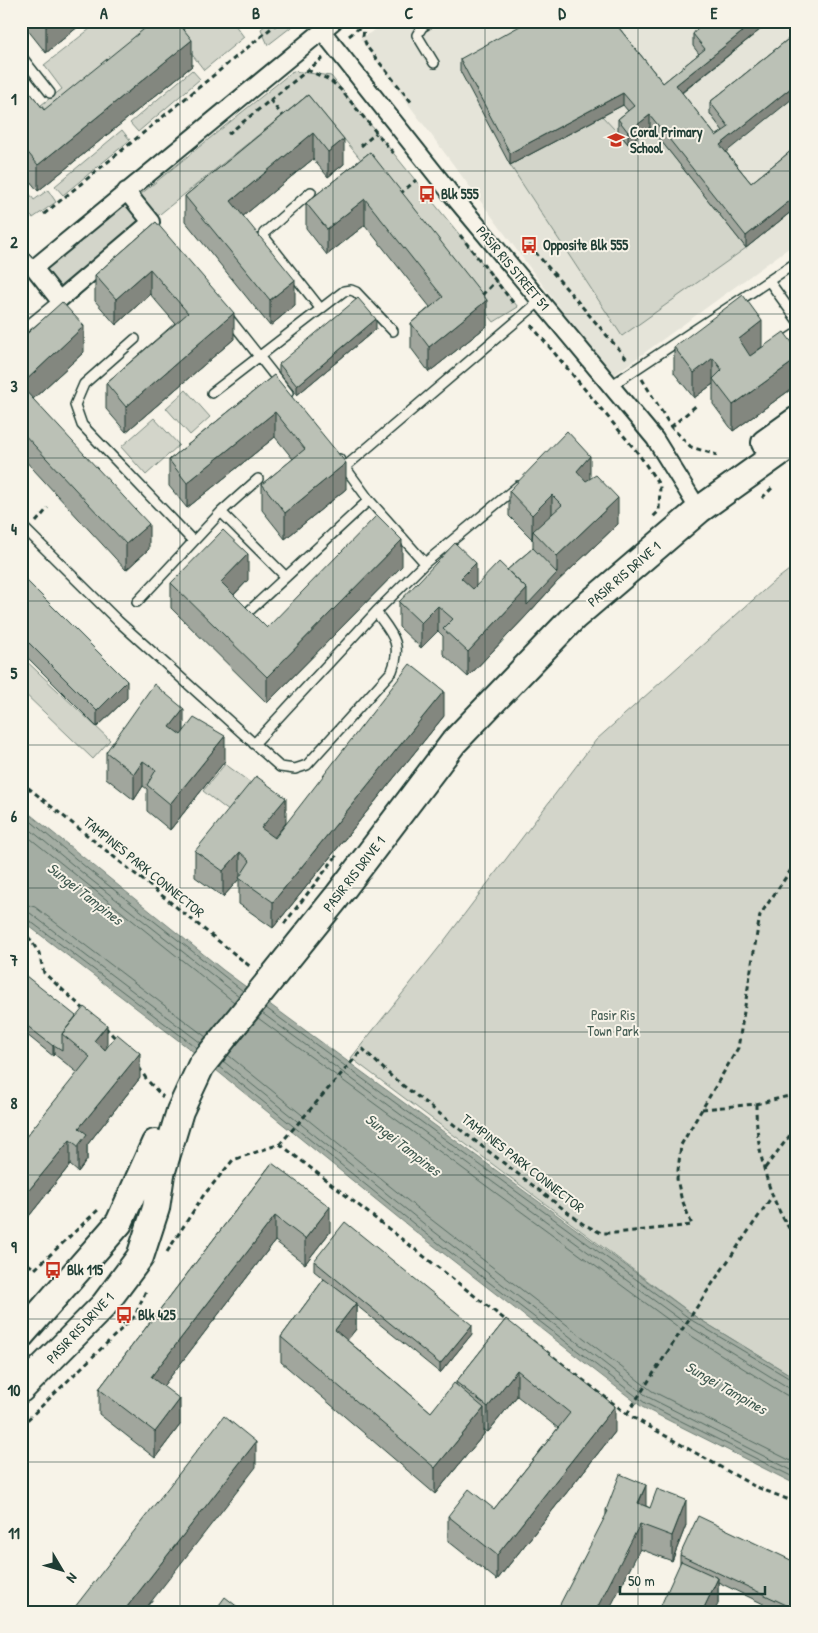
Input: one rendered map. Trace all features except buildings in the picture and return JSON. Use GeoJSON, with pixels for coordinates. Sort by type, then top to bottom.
{"type":"FeatureCollection","features":[{"type":"Feature","properties":{"kind":"main road","name":"PASIR RIS DRIVE 1"},"geometry":{"type":"LineString","coordinates":[[695,503],[797,420]]}},
{"type":"Feature","properties":{"kind":"main road","name":"PASIR RIS DRIVE 1"},"geometry":{"type":"LineString","coordinates":[[21,1335],[119,1223],[146,1167],[170,1105],[197,1063],[261,973],[443,741],[501,672],[633,547],[695,503],[797,440]]}},
{"type":"Feature","properties":{"kind":"main road","name":"PASIR RIS DRIVE 1"},"geometry":{"type":"LineString","coordinates":[[21,1389],[104,1305],[140,1257],[156,1208],[161,1174],[197,1063]]}},
{"type":"Feature","properties":{"kind":"street","name":"PASIR RIS STREET 51"},"geometry":{"type":"LineString","coordinates":[[34,268],[328,26],[336,48],[512,268],[612,385],[655,439],[695,503]]}},
{"type":"Feature","properties":{"kind":"street"},"geometry":{"type":"LineString","coordinates":[[34,268],[59,300],[154,226],[126,191]]}},
{"type":"Feature","properties":{"kind":"lane"},"geometry":{"type":"LineString","coordinates":[[432,21],[422,27],[417,35],[418,40],[434,62]]}},
{"type":"Feature","properties":{"kind":"lane"},"geometry":{"type":"LineString","coordinates":[[21,56],[50,93]]}},
{"type":"Feature","properties":{"kind":"lane"},"geometry":{"type":"LineString","coordinates":[[311,192],[264,233],[265,238],[320,308]]}},
{"type":"Feature","properties":{"kind":"lane"},"geometry":{"type":"LineString","coordinates":[[21,253],[34,268]]}},
{"type":"Feature","properties":{"kind":"lane"},"geometry":{"type":"LineString","coordinates":[[612,385],[797,262]]}},
{"type":"Feature","properties":{"kind":"lane"},"geometry":{"type":"LineString","coordinates":[[769,281],[797,320]]}},
{"type":"Feature","properties":{"kind":"lane"},"geometry":{"type":"LineString","coordinates":[[212,393],[344,291],[351,290],[356,292],[393,331]]}},
{"type":"Feature","properties":{"kind":"lane"},"geometry":{"type":"LineString","coordinates":[[21,331],[59,300]]}},
{"type":"Feature","properties":{"kind":"lane"},"geometry":{"type":"LineString","coordinates":[[345,467],[540,301]]}},
{"type":"Feature","properties":{"kind":"lane"},"geometry":{"type":"LineString","coordinates":[[224,312],[296,404]]}},
{"type":"Feature","properties":{"kind":"lane"},"geometry":{"type":"LineString","coordinates":[[775,348],[797,333]]}},
{"type":"Feature","properties":{"kind":"lane"},"geometry":{"type":"LineString","coordinates":[[135,339],[84,384],[75,404],[82,425],[193,542]]}},
{"type":"Feature","properties":{"kind":"lane"},"geometry":{"type":"LineString","coordinates":[[332,451],[369,500],[424,563]]}},
{"type":"Feature","properties":{"kind":"lane"},"geometry":{"type":"LineString","coordinates":[[137,602],[221,512],[258,479]]}},
{"type":"Feature","properties":{"kind":"lane"},"geometry":{"type":"LineString","coordinates":[[254,744],[424,563],[523,482]]}},
{"type":"Feature","properties":{"kind":"lane"},"geometry":{"type":"LineString","coordinates":[[247,614],[369,500]]}},
{"type":"Feature","properties":{"kind":"lane"},"geometry":{"type":"LineString","coordinates":[[221,512],[286,577]]}},
{"type":"Feature","properties":{"kind":"lane"},"geometry":{"type":"LineString","coordinates":[[21,525],[118,621],[280,767],[295,769],[307,765],[392,671],[398,656],[395,638],[376,612]]}},
{"type":"Feature","properties":{"kind":"path"},"geometry":{"type":"LineString","coordinates":[[44,214],[280,21]]}},
{"type":"Feature","properties":{"kind":"path"},"geometry":{"type":"LineString","coordinates":[[224,137],[367,22]]}},
{"type":"Feature","properties":{"kind":"path"},"geometry":{"type":"LineString","coordinates":[[367,22],[363,36],[367,47],[412,103]]}},
{"type":"Feature","properties":{"kind":"path"},"geometry":{"type":"LineString","coordinates":[[307,70],[330,80],[399,160]]}},
{"type":"Feature","properties":{"kind":"path"},"geometry":{"type":"LineString","coordinates":[[258,83],[286,120]]}},
{"type":"Feature","properties":{"kind":"path"},"geometry":{"type":"LineString","coordinates":[[361,146],[376,133]]}},
{"type":"Feature","properties":{"kind":"path"},"geometry":{"type":"LineString","coordinates":[[410,173],[422,187]]}},
{"type":"Feature","properties":{"kind":"path"},"geometry":{"type":"LineString","coordinates":[[394,200],[416,180]]}},
{"type":"Feature","properties":{"kind":"path"},"geometry":{"type":"LineString","coordinates":[[457,231],[496,282],[638,453]]}},
{"type":"Feature","properties":{"kind":"path"},"geometry":{"type":"LineString","coordinates":[[529,245],[636,369],[671,427],[690,447],[717,455]]}},
{"type":"Feature","properties":{"kind":"path"},"geometry":{"type":"LineString","coordinates":[[482,295],[512,268]]}},
{"type":"Feature","properties":{"kind":"path"},"geometry":{"type":"LineString","coordinates":[[671,427],[698,404]]}},
{"type":"Feature","properties":{"kind":"path","name":"TAMPINES PARK CONNECTOR"},"geometry":{"type":"LineString","coordinates":[[21,782],[261,973]]}},
{"type":"Feature","properties":{"kind":"path"},"geometry":{"type":"LineString","coordinates":[[702,1109],[738,1048],[760,915],[797,861]]}},
{"type":"Feature","properties":{"kind":"path"},"geometry":{"type":"LineString","coordinates":[[21,931],[30,939],[39,953],[44,973],[90,1014]]}},
{"type":"Feature","properties":{"kind":"path"},"geometry":{"type":"LineString","coordinates":[[104,1026],[117,1040]]}},
{"type":"Feature","properties":{"kind":"path","name":"TAMPINES PARK CONNECTOR"},"geometry":{"type":"LineString","coordinates":[[280,1144],[363,1049],[392,1077],[588,1227],[601,1232],[615,1233],[692,1225],[681,1197],[677,1168],[681,1145],[702,1109]]}},
{"type":"Feature","properties":{"kind":"path"},"geometry":{"type":"LineString","coordinates":[[135,1060],[147,1080],[163,1097]]}},
{"type":"Feature","properties":{"kind":"path"},"geometry":{"type":"LineString","coordinates":[[702,1109],[756,1104],[797,1094]]}},
{"type":"Feature","properties":{"kind":"path"},"geometry":{"type":"LineString","coordinates":[[756,1104],[756,1128],[765,1169],[784,1220],[797,1238]]}},
{"type":"Feature","properties":{"kind":"path"},"geometry":{"type":"LineString","coordinates":[[765,1169],[797,1126]]}},
{"type":"Feature","properties":{"kind":"path"},"geometry":{"type":"LineString","coordinates":[[203,1196],[232,1160],[280,1144],[509,1322]]}},
{"type":"Feature","properties":{"kind":"path"},"geometry":{"type":"LineString","coordinates":[[627,1414],[706,1293],[774,1195]]}},
{"type":"Feature","properties":{"kind":"path"},"geometry":{"type":"LineString","coordinates":[[21,1266],[25,1262],[35,1269],[101,1207]]}},
{"type":"Feature","properties":{"kind":"path"},"geometry":{"type":"LineString","coordinates":[[122,1323],[135,1316]]}},
{"type":"Feature","properties":{"kind":"path"},"geometry":{"type":"LineString","coordinates":[[524,1334],[627,1414],[754,1486],[797,1504]]}},
{"type":"Feature","properties":{"kind":"shaded area","name":"Coral Primary School"},"geometry":{"type":"Polygon","coordinates":[[[390,21],[797,21],[797,242],[611,377],[360,39],[390,21]]]}},
{"type":"Feature","properties":{"kind":"green space"},"geometry":{"type":"Polygon","coordinates":[[[100,21],[232,21],[244,37],[204,70],[167,22],[52,118],[41,105],[62,89],[44,65],[100,21]]]}},
{"type":"Feature","properties":{"kind":"green space"},"geometry":{"type":"Polygon","coordinates":[[[271,21],[299,21],[268,45],[261,29],[271,21]]]}},
{"type":"Feature","properties":{"kind":"green space"},"geometry":{"type":"Polygon","coordinates":[[[192,70],[200,79],[138,132],[130,123],[192,70]]]}},
{"type":"Feature","properties":{"kind":"green space"},"geometry":{"type":"Polygon","coordinates":[[[293,71],[331,76],[518,307],[494,322],[308,95],[155,218],[141,194],[293,71]]]}},
{"type":"Feature","properties":{"kind":"green space"},"geometry":{"type":"Polygon","coordinates":[[[602,116],[628,144],[650,127],[746,248],[622,336],[510,165],[602,116]]]}},
{"type":"Feature","properties":{"kind":"green space"},"geometry":{"type":"Polygon","coordinates":[[[122,130],[130,140],[63,195],[55,186],[122,130]]]}},
{"type":"Feature","properties":{"kind":"green space"},"geometry":{"type":"Polygon","coordinates":[[[21,181],[34,200],[48,190],[56,202],[33,218],[21,208],[21,181]]]}},
{"type":"Feature","properties":{"kind":"green space"},"geometry":{"type":"Polygon","coordinates":[[[126,191],[151,222],[59,300],[34,268],[126,191]]]}},
{"type":"Feature","properties":{"kind":"green space"},"geometry":{"type":"Polygon","coordinates":[[[186,390],[210,417],[190,435],[166,408],[186,390]]]}},
{"type":"Feature","properties":{"kind":"green space"},"geometry":{"type":"Polygon","coordinates":[[[154,418],[179,445],[146,475],[121,447],[154,418]]]}},
{"type":"Feature","properties":{"kind":"green space","name":"Pasir Ris Town Park"},"geometry":{"type":"Polygon","coordinates":[[[797,564],[797,1379],[696,1317],[351,1058],[441,945],[596,740],[772,583],[797,564]]]}},
{"type":"Feature","properties":{"kind":"green space"},"geometry":{"type":"Polygon","coordinates":[[[21,656],[110,740],[93,759],[21,690],[21,656]]]}},
{"type":"Feature","properties":{"kind":"green space"},"geometry":{"type":"Polygon","coordinates":[[[225,764],[263,792],[239,819],[203,791],[225,764]]]}},
{"type":"Feature","properties":{"kind":"water","name":"Sungei Tampines"},"geometry":{"type":"Polygon","coordinates":[[[21,807],[223,970],[696,1317],[797,1379],[797,1485],[642,1407],[416,1232],[195,1053],[21,920],[21,807]]]}},
{"type":"Feature","properties":{"kind":"place","name":"Coral Primary School"},"geometry":{"type":"Point","coordinates":[616,140]}},
{"type":"Feature","properties":{"kind":"place","name":"Blk 555"},"geometry":{"type":"Point","coordinates":[427,194]}},
{"type":"Feature","properties":{"kind":"place","name":"Opposite Blk 555"},"geometry":{"type":"Point","coordinates":[529,245]}},
{"type":"Feature","properties":{"kind":"place","name":"Blk 115"},"geometry":{"type":"Point","coordinates":[53,1270]}},
{"type":"Feature","properties":{"kind":"place","name":"Blk 425"},"geometry":{"type":"Point","coordinates":[124,1315]}}]}
